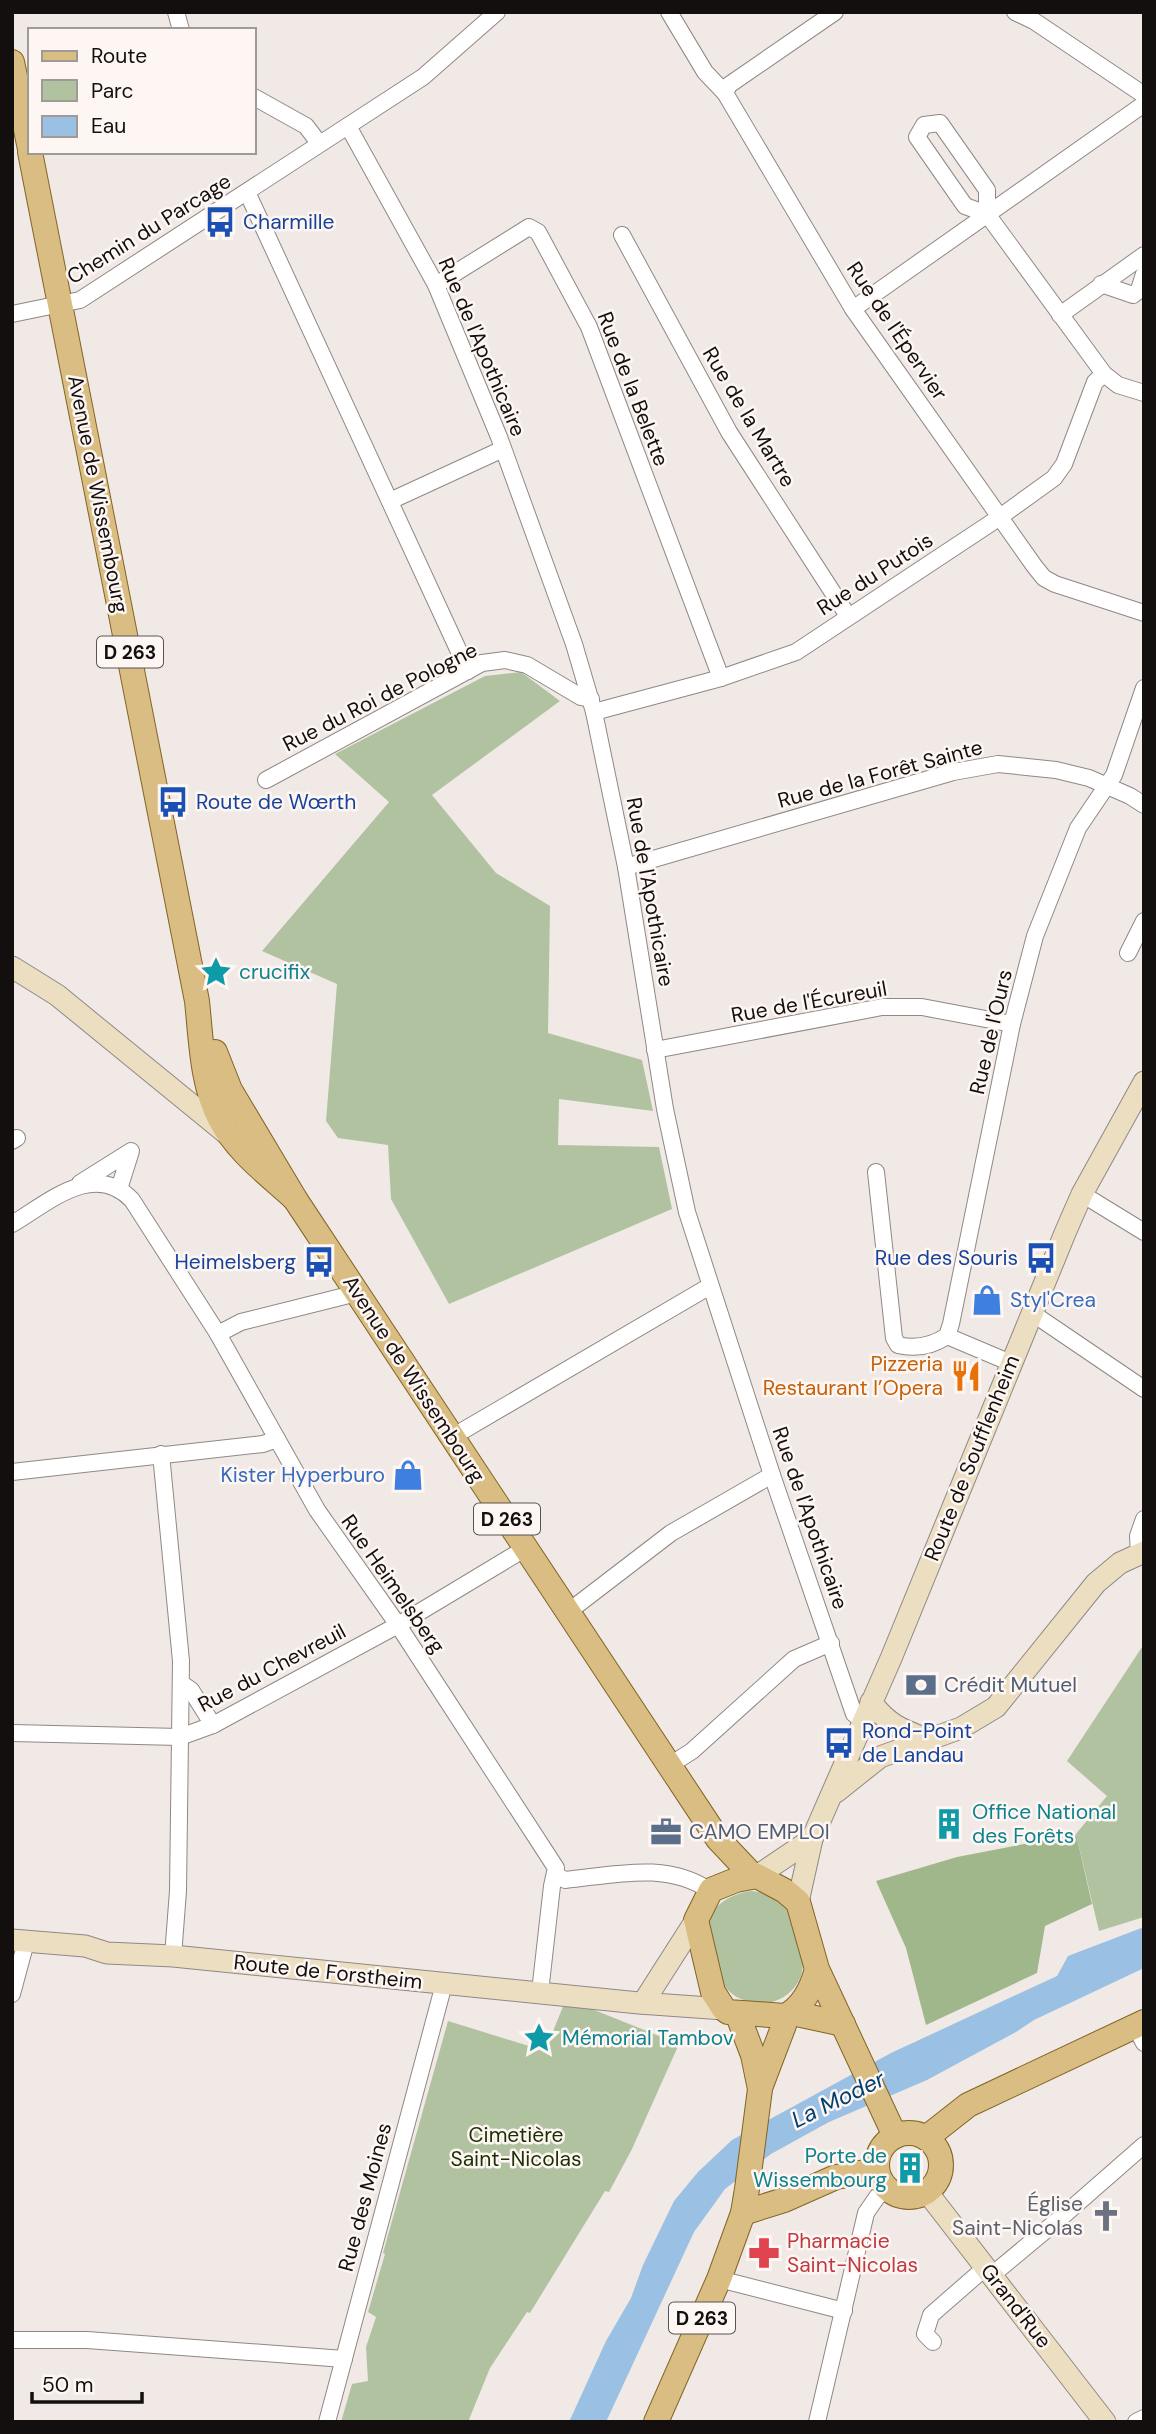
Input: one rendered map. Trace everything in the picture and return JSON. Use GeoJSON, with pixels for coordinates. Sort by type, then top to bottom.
{"type":"FeatureCollection","features":[{"type":"Feature","properties":{"kind":"main road","name":"Avenue de Wissembourg"},"geometry":{"type":"LineString","coordinates":[[12,62],[26,150],[197,1001],[202,1051],[216,1088],[250,1134],[265,1148],[295,1199],[718,1839],[755,1876]]}},
{"type":"Feature","properties":{"kind":"main road","name":"Avenue de Wissembourg"},"geometry":{"type":"LineString","coordinates":[[197,1001],[209,1029],[219,1119],[231,1137],[295,1199]]}},
{"type":"Feature","properties":{"kind":"main road"},"geometry":{"type":"LineString","coordinates":[[718,1839],[711,1891],[696,1920],[713,1992],[730,2011],[789,2014],[847,2033]]}},
{"type":"Feature","properties":{"kind":"main road"},"geometry":{"type":"LineString","coordinates":[[711,1891],[736,1880],[755,1876],[785,1891],[798,1902],[817,1969],[895,2136]]}},
{"type":"Feature","properties":{"kind":"main road"},"geometry":{"type":"LineString","coordinates":[[789,2014],[804,2000],[814,1982],[817,1969]]}},
{"type":"Feature","properties":{"kind":"main road","name":"D 263"},"geometry":{"type":"LineString","coordinates":[[730,2011],[753,2055],[760,2093]]}},
{"type":"Feature","properties":{"kind":"main road","name":"D 263"},"geometry":{"type":"LineString","coordinates":[[656,2422],[719,2279],[745,2201],[760,2093],[789,2014]]}},
{"type":"Feature","properties":{"kind":"main road"},"geometry":{"type":"LineString","coordinates":[[926,2137],[968,2105],[1141,2030]]}},
{"type":"Feature","properties":{"kind":"main road"},"geometry":{"type":"LineString","coordinates":[[906,2133],[926,2137],[939,2154],[941,2164],[935,2185],[917,2197],[896,2195],[882,2179],[880,2150],[895,2136],[906,2133]]}},
{"type":"Feature","properties":{"kind":"main road"},"geometry":{"type":"LineString","coordinates":[[745,2201],[784,2200],[836,2178],[882,2179]]}},
{"type":"Feature","properties":{"kind":"street","name":"Chemin du Parcage"},"geometry":{"type":"LineString","coordinates":[[12,314],[80,300],[423,77],[497,12]]}},
{"type":"Feature","properties":{"kind":"street","name":"Rue de l'Épervier"},"geometry":{"type":"LineString","coordinates":[[669,12],[705,72],[725,93],[853,309],[1044,578],[1144,613]]}},
{"type":"Feature","properties":{"kind":"street"},"geometry":{"type":"LineString","coordinates":[[725,93],[729,85],[835,12]]}},
{"type":"Feature","properties":{"kind":"street"},"geometry":{"type":"LineString","coordinates":[[1015,12],[1034,21],[1144,94]]}},
{"type":"Feature","properties":{"kind":"street"},"geometry":{"type":"LineString","coordinates":[[256,98],[306,126],[319,143]]}},
{"type":"Feature","properties":{"kind":"street"},"geometry":{"type":"LineString","coordinates":[[853,309],[1144,104]]}},
{"type":"Feature","properties":{"kind":"street"},"geometry":{"type":"LineString","coordinates":[[988,214],[965,206],[917,137],[924,125],[940,123],[957,146],[987,190],[988,214],[1104,374],[1118,385],[1144,393]]}},
{"type":"Feature","properties":{"kind":"street","name":"Rue de l'Apothicaire"},"geometry":{"type":"LineString","coordinates":[[348,126],[436,285],[503,449],[574,644],[593,706],[626,867],[665,1110],[687,1212],[772,1475],[855,1714],[864,1720]]}},
{"type":"Feature","properties":{"kind":"street"},"geometry":{"type":"LineString","coordinates":[[247,192],[468,671]]}},
{"type":"Feature","properties":{"kind":"street","name":"Rue de la Belette"},"geometry":{"type":"LineString","coordinates":[[436,285],[529,227],[538,232],[589,327],[721,678]]}},
{"type":"Feature","properties":{"kind":"street","name":"Rue de la Martre"},"geometry":{"type":"LineString","coordinates":[[622,235],[729,432],[848,616]]}},
{"type":"Feature","properties":{"kind":"street"},"geometry":{"type":"LineString","coordinates":[[1060,315],[1144,255]]}},
{"type":"Feature","properties":{"kind":"street"},"geometry":{"type":"LineString","coordinates":[[1101,284],[1133,295],[1139,290],[1144,274]]}},
{"type":"Feature","properties":{"kind":"street","name":"Rue du Putois"},"geometry":{"type":"LineString","coordinates":[[593,706],[721,678],[796,652],[1000,517],[1054,478],[1065,464],[1096,382],[1104,374]]}},
{"type":"Feature","properties":{"kind":"street"},"geometry":{"type":"LineString","coordinates":[[390,502],[503,449]]}},
{"type":"Feature","properties":{"kind":"street","name":"Rue du Roi de Pologne"},"geometry":{"type":"LineString","coordinates":[[266,780],[482,663],[505,660],[527,665],[593,706]]}},
{"type":"Feature","properties":{"kind":"street","name":"Rue de l'Ours"},"geometry":{"type":"LineString","coordinates":[[947,1336],[1012,1024],[1034,936],[1079,828],[1115,775],[1144,688]]}},
{"type":"Feature","properties":{"kind":"street","name":"Rue de la Forêt Sainte"},"geometry":{"type":"LineString","coordinates":[[626,867],[953,772],[998,764],[1056,770],[1089,778],[1144,805]]}},
{"type":"Feature","properties":{"kind":"street"},"geometry":{"type":"LineString","coordinates":[[1128,953],[1144,921]]}},
{"type":"Feature","properties":{"kind":"street"},"geometry":{"type":"LineString","coordinates":[[12,967],[57,995],[231,1137]]}},
{"type":"Feature","properties":{"kind":"street","name":"Rue de l'Écureuil"},"geometry":{"type":"LineString","coordinates":[[655,1051],[882,1007],[922,1007],[1012,1024]]}},
{"type":"Feature","properties":{"kind":"street"},"geometry":{"type":"LineString","coordinates":[[173,1088],[195,1077],[202,1066],[202,1051]]}},
{"type":"Feature","properties":{"kind":"street","name":"Route de Soufflenheim"},"geometry":{"type":"LineString","coordinates":[[798,1902],[812,1839],[1082,1194],[1144,1082]]}},
{"type":"Feature","properties":{"kind":"street"},"geometry":{"type":"LineString","coordinates":[[173,1088],[216,1088]]}},
{"type":"Feature","properties":{"kind":"street"},"geometry":{"type":"LineString","coordinates":[[12,1224],[131,1151],[119,1189],[104,1184],[78,1185]]}},
{"type":"Feature","properties":{"kind":"street"},"geometry":{"type":"LineString","coordinates":[[876,1172],[894,1338],[898,1345],[908,1347],[936,1343],[947,1336],[1011,1363]]}},
{"type":"Feature","properties":{"kind":"street","name":"Rue Heimelsberg"},"geometry":{"type":"LineString","coordinates":[[119,1189],[132,1200],[218,1334],[317,1510],[398,1625],[552,1859],[556,1875]]}},
{"type":"Feature","properties":{"kind":"street"},"geometry":{"type":"LineString","coordinates":[[1082,1194],[1144,1232]]}},
{"type":"Feature","properties":{"kind":"street"},"geometry":{"type":"LineString","coordinates":[[452,1437],[710,1286]]}},
{"type":"Feature","properties":{"kind":"street"},"geometry":{"type":"LineString","coordinates":[[218,1334],[241,1322],[357,1293]]}},
{"type":"Feature","properties":{"kind":"street"},"geometry":{"type":"LineString","coordinates":[[1032,1313],[1144,1389]]}},
{"type":"Feature","properties":{"kind":"street"},"geometry":{"type":"LineString","coordinates":[[12,1472],[263,1444],[277,1439]]}},
{"type":"Feature","properties":{"kind":"street"},"geometry":{"type":"LineString","coordinates":[[161,1454],[181,1661],[178,1891],[173,1956]]}},
{"type":"Feature","properties":{"kind":"street"},"geometry":{"type":"LineString","coordinates":[[568,1612],[671,1533],[772,1475]]}},
{"type":"Feature","properties":{"kind":"street"},"geometry":{"type":"LineString","coordinates":[[832,1795],[880,1757],[961,1728],[996,1707],[1096,1583],[1119,1563],[1141,1553],[1138,1536],[1144,1519]]}},
{"type":"Feature","properties":{"kind":"street","name":"Rue du Chevreuil"},"geometry":{"type":"LineString","coordinates":[[12,1733],[180,1737],[212,1725],[398,1625],[526,1548]]}},
{"type":"Feature","properties":{"kind":"street"},"geometry":{"type":"LineString","coordinates":[[670,1765],[692,1751],[794,1659],[831,1643]]}},
{"type":"Feature","properties":{"kind":"street"},"geometry":{"type":"LineString","coordinates":[[181,1683],[191,1690],[212,1725]]}},
{"type":"Feature","properties":{"kind":"street"},"geometry":{"type":"LineString","coordinates":[[896,1752],[864,1720],[880,1714],[894,1727],[929,1740]]}},
{"type":"Feature","properties":{"kind":"street"},"geometry":{"type":"LineString","coordinates":[[755,1876],[812,1839]]}},
{"type":"Feature","properties":{"kind":"street"},"geometry":{"type":"LineString","coordinates":[[540,1992],[552,1886],[556,1875],[565,1880],[659,1871],[688,1878],[711,1891]]}},
{"type":"Feature","properties":{"kind":"street"},"geometry":{"type":"LineString","coordinates":[[643,2003],[696,1920]]}},
{"type":"Feature","properties":{"kind":"street"},"geometry":{"type":"LineString","coordinates":[[12,1994],[19,1941]]}},
{"type":"Feature","properties":{"kind":"street","name":"Route de Forstheim"},"geometry":{"type":"LineString","coordinates":[[19,1941],[85,1946],[107,1953],[173,1956],[730,2011]]}},
{"type":"Feature","properties":{"kind":"street","name":"Rue des Moines"},"geometry":{"type":"LineString","coordinates":[[327,2422],[444,1984]]}},
{"type":"Feature","properties":{"kind":"street"},"geometry":{"type":"LineString","coordinates":[[933,2342],[925,2334],[931,2315],[1064,2216],[1144,2145]]}},
{"type":"Feature","properties":{"kind":"street"},"geometry":{"type":"LineString","coordinates":[[817,2422],[866,2213],[877,2197],[882,2179]]}},
{"type":"Feature","properties":{"kind":"street","name":"Grand'Rue"},"geometry":{"type":"LineString","coordinates":[[927,2192],[1105,2422]]}},
{"type":"Feature","properties":{"kind":"street"},"geometry":{"type":"LineString","coordinates":[[719,2279],[844,2311]]}},
{"type":"Feature","properties":{"kind":"street"},"geometry":{"type":"LineString","coordinates":[[12,2340],[87,2340],[344,2359]]}},
{"type":"Feature","properties":{"kind":"street"},"geometry":{"type":"LineString","coordinates":[[1136,2422],[1144,2418]]}},
{"type":"Feature","properties":{"kind":"green space"},"geometry":{"type":"Polygon","coordinates":[[[521,672],[560,701],[432,795],[496,873],[550,906],[548,1033],[642,1060],[653,1111],[559,1099],[558,1145],[659,1147],[672,1209],[449,1304],[391,1199],[388,1145],[338,1138],[326,1121],[337,984],[262,951],[389,802],[335,754],[485,676],[521,672]]]}},
{"type":"Feature","properties":{"kind":"green space"},"geometry":{"type":"Polygon","coordinates":[[[1144,1644],[1144,1917],[1099,1931],[1076,1834],[1107,1796],[1067,1761],[1144,1644]]]}},
{"type":"Feature","properties":{"kind":"green space"},"geometry":{"type":"Polygon","coordinates":[[[1076,1834],[1092,1904],[1045,1926],[1037,1973],[926,2025],[906,1948],[876,1881],[957,1857],[1076,1834]]]}},
{"type":"Feature","properties":{"kind":"green space"},"geometry":{"type":"Polygon","coordinates":[[[751,1891],[774,1897],[787,1909],[794,1924],[803,1960],[802,1972],[794,1987],[788,1994],[773,2002],[756,2003],[740,1999],[724,1986],[709,1930],[710,1917],[719,1905],[731,1897],[751,1891]]]}},
{"type":"Feature","properties":{"kind":"green space","name":"Cimetière Saint-Nicolas"},"geometry":{"type":"Polygon","coordinates":[[[564,2004],[582,2005],[679,2044],[632,2149],[609,2192],[605,2191],[530,2313],[527,2312],[490,2368],[468,2422],[341,2422],[352,2384],[368,2381],[366,2347],[376,2317],[368,2312],[448,2021],[545,2051],[564,2004]]]}},
{"type":"Feature","properties":{"kind":"water","name":"La Moder"},"geometry":{"type":"Polygon","coordinates":[[[1144,1927],[1144,1968],[1034,2020],[927,2080],[829,2122],[771,2154],[725,2189],[694,2232],[606,2422],[569,2422],[606,2341],[631,2298],[643,2265],[674,2201],[698,2172],[732,2140],[891,2053],[1057,1976],[1068,1956],[1144,1927]]]}},
{"type":"Feature","properties":{"kind":"place","name":"Charmille"},"geometry":{"type":"Point","coordinates":[220,222]}},
{"type":"Feature","properties":{"kind":"place","name":"Route de Wœrth"},"geometry":{"type":"Point","coordinates":[173,802]}},
{"type":"Feature","properties":{"kind":"place","name":"crucifix"},"geometry":{"type":"Point","coordinates":[216,972]}},
{"type":"Feature","properties":{"kind":"place","name":"Rue des Souris"},"geometry":{"type":"Point","coordinates":[1041,1258]}},
{"type":"Feature","properties":{"kind":"place","name":"Heimelsberg"},"geometry":{"type":"Point","coordinates":[319,1262]}},
{"type":"Feature","properties":{"kind":"place","name":"Styl'Crea"},"geometry":{"type":"Point","coordinates":[987,1300]}},
{"type":"Feature","properties":{"kind":"place","name":"Pizzeria Restaurant l’Opera"},"geometry":{"type":"Point","coordinates":[966,1376]}},
{"type":"Feature","properties":{"kind":"place","name":"Kister Hyperburo"},"geometry":{"type":"Point","coordinates":[408,1475]}},
{"type":"Feature","properties":{"kind":"place","name":"Crédit Mutuel"},"geometry":{"type":"Point","coordinates":[921,1685]}},
{"type":"Feature","properties":{"kind":"place","name":"Rond-Point de Landau"},"geometry":{"type":"Point","coordinates":[839,1743]}},
{"type":"Feature","properties":{"kind":"place","name":"Office National des Forêts"},"geometry":{"type":"Point","coordinates":[949,1824]}},
{"type":"Feature","properties":{"kind":"place","name":"CAMO EMPLOI"},"geometry":{"type":"Point","coordinates":[666,1832]}},
{"type":"Feature","properties":{"kind":"place","name":"Mémorial Tambov"},"geometry":{"type":"Point","coordinates":[539,2038]}},
{"type":"Feature","properties":{"kind":"place","name":"Porte de Wissembourg"},"geometry":{"type":"Point","coordinates":[910,2168]}},
{"type":"Feature","properties":{"kind":"place","name":"Église Saint-Nicolas"},"geometry":{"type":"Point","coordinates":[1106,2216]}},
{"type":"Feature","properties":{"kind":"place","name":"Pharmacie Saint-Nicolas"},"geometry":{"type":"Point","coordinates":[764,2253]}}]}
